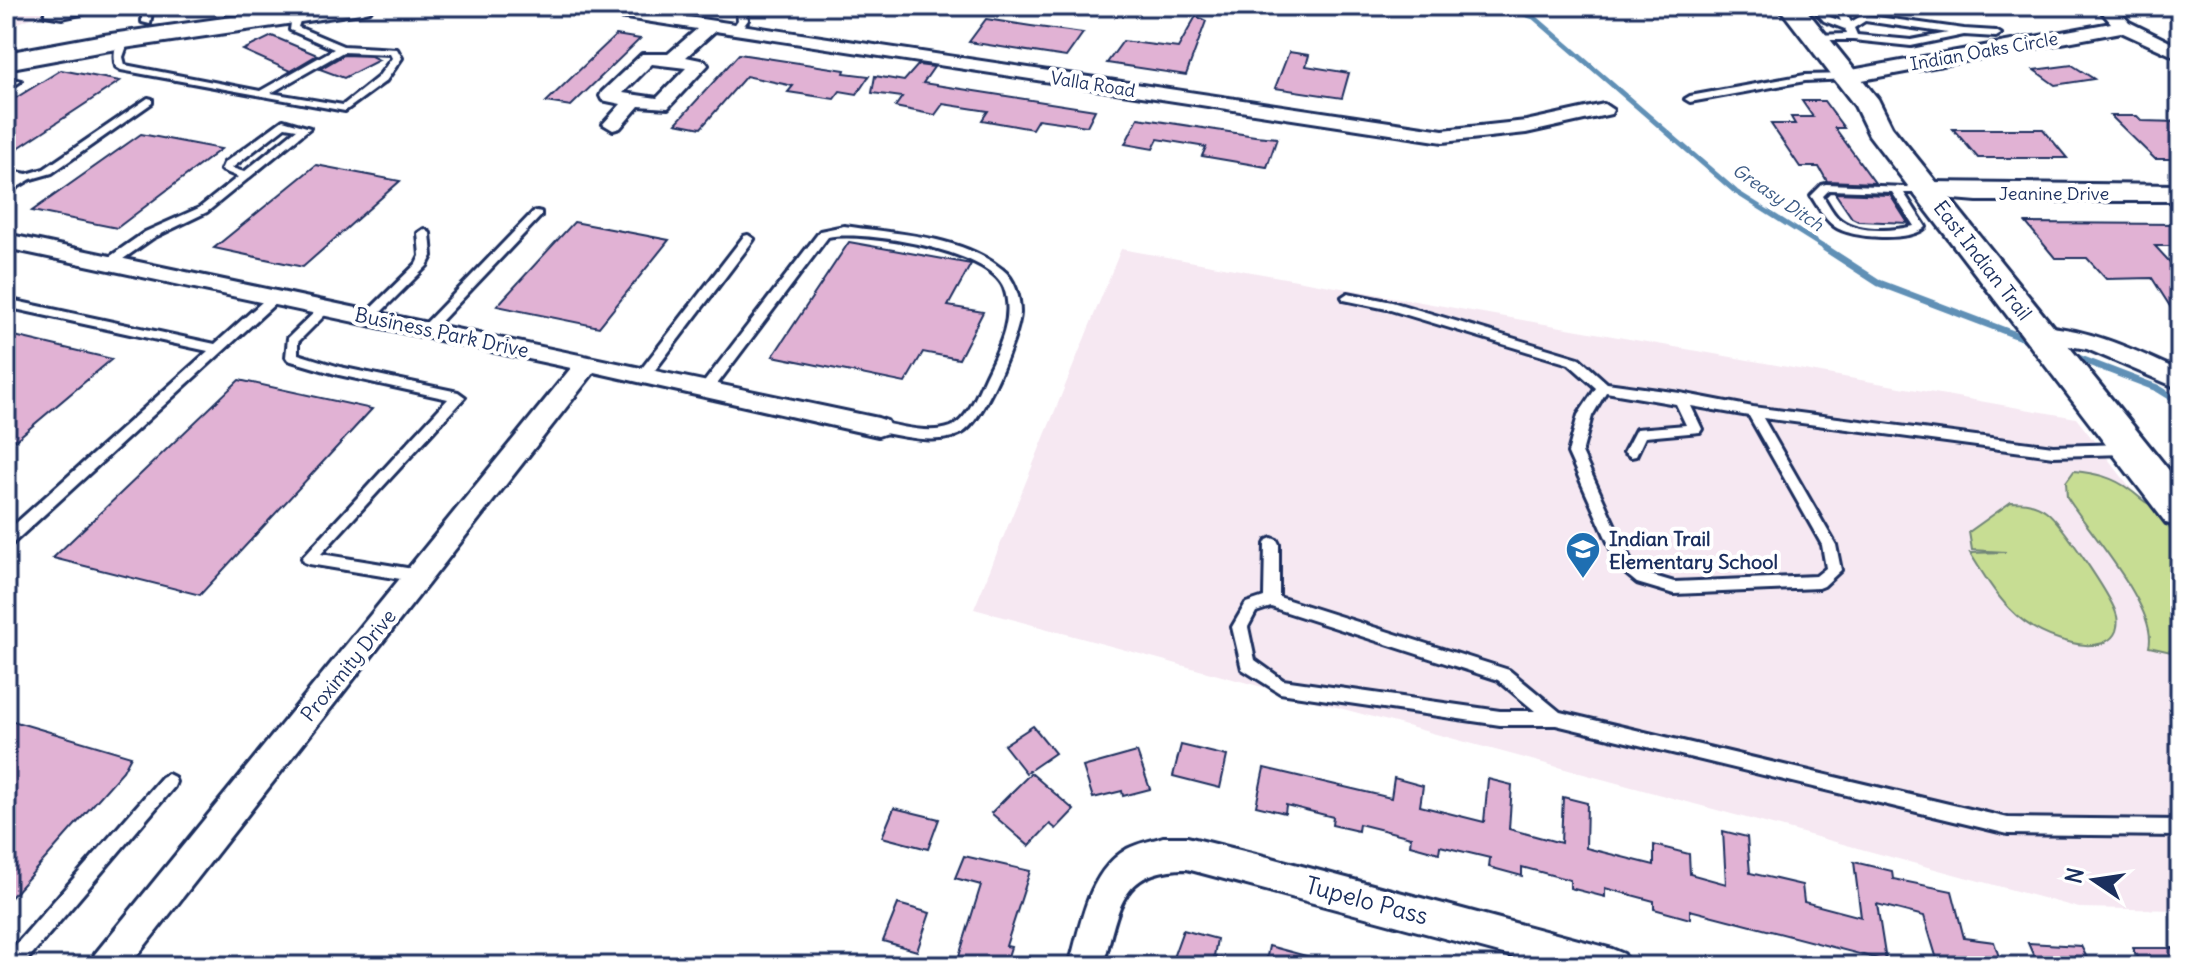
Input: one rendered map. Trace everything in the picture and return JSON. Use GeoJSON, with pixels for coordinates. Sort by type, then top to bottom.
{"type":"FeatureCollection","features":[{"type":"Feature","properties":{"kind":"main road"},"geometry":{"type":"LineString","coordinates":[[6,47],[132,20],[260,6]]}},
{"type":"Feature","properties":{"kind":"main road"},"geometry":{"type":"LineString","coordinates":[[11,71],[132,20],[297,15],[361,6]]}},
{"type":"Feature","properties":{"kind":"main road","name":"East Indian Trail"},"geometry":{"type":"LineString","coordinates":[[1790,6],[1868,105],[1912,191],[2040,334],[2180,512]]}},
{"type":"Feature","properties":{"kind":"street"},"geometry":{"type":"LineString","coordinates":[[2106,6],[2123,26],[2180,54]]}},
{"type":"Feature","properties":{"kind":"street","name":"Valla Road"},"geometry":{"type":"LineString","coordinates":[[589,7],[626,9],[736,30],[1443,136],[1526,127],[1604,110]]}},
{"type":"Feature","properties":{"kind":"street"},"geometry":{"type":"LineString","coordinates":[[672,60],[711,26]]}},
{"type":"Feature","properties":{"kind":"street","name":"Indian Oaks Circle"},"geometry":{"type":"LineString","coordinates":[[1846,77],[2123,26]]}},
{"type":"Feature","properties":{"kind":"street"},"geometry":{"type":"LineString","coordinates":[[648,58],[672,60],[699,65],[661,104],[609,96],[648,58]]}},
{"type":"Feature","properties":{"kind":"street"},"geometry":{"type":"LineString","coordinates":[[613,124],[634,101]]}},
{"type":"Feature","properties":{"kind":"street","name":"Jeanine Drive"},"geometry":{"type":"LineString","coordinates":[[1912,191],[2180,193]]}},
{"type":"Feature","properties":{"kind":"street","name":"Business Park Drive"},"geometry":{"type":"LineString","coordinates":[[6,241],[707,388],[878,427]]}},
{"type":"Feature","properties":{"kind":"street"},"geometry":{"type":"LineString","coordinates":[[2040,334],[2063,334],[2094,342],[2180,381]]}},
{"type":"Feature","properties":{"kind":"street","name":"Proximity Drive"},"geometry":{"type":"LineString","coordinates":[[107,966],[588,363]]}},
{"type":"Feature","properties":{"kind":"street","name":"Tupelo Pass"},"geometry":{"type":"LineString","coordinates":[[1086,966],[1108,892],[1124,871],[1151,856],[1187,853],[1612,966]]}},
{"type":"Feature","properties":{"kind":"lane"},"geometry":{"type":"LineString","coordinates":[[58,6],[48,13],[132,20],[118,57],[121,67],[345,108],[382,79],[397,58],[394,51],[341,49],[293,28],[297,15]]}},
{"type":"Feature","properties":{"kind":"lane"},"geometry":{"type":"LineString","coordinates":[[736,30],[743,20],[741,6]]}},
{"type":"Feature","properties":{"kind":"lane"},"geometry":{"type":"LineString","coordinates":[[1816,6],[1827,19],[1851,32],[1911,43],[1964,32]]}},
{"type":"Feature","properties":{"kind":"lane"},"geometry":{"type":"LineString","coordinates":[[1842,13],[1851,32]]}},
{"type":"Feature","properties":{"kind":"lane"},"geometry":{"type":"LineString","coordinates":[[1851,32],[1860,15],[1964,32],[1996,34]]}},
{"type":"Feature","properties":{"kind":"lane"},"geometry":{"type":"LineString","coordinates":[[1815,37],[1851,32]]}},
{"type":"Feature","properties":{"kind":"lane"},"geometry":{"type":"LineString","coordinates":[[1946,37],[1970,53]]}},
{"type":"Feature","properties":{"kind":"lane"},"geometry":{"type":"LineString","coordinates":[[261,94],[341,49]]}},
{"type":"Feature","properties":{"kind":"lane"},"geometry":{"type":"LineString","coordinates":[[6,88],[11,71]]}},
{"type":"Feature","properties":{"kind":"lane"},"geometry":{"type":"LineString","coordinates":[[1690,99],[1805,78],[1846,77]]}},
{"type":"Feature","properties":{"kind":"lane"},"geometry":{"type":"LineString","coordinates":[[6,191],[27,177],[48,171],[148,101]]}},
{"type":"Feature","properties":{"kind":"lane"},"geometry":{"type":"LineString","coordinates":[[109,263],[149,235],[203,210],[247,176],[291,142],[305,128],[283,123],[228,165],[226,170],[247,176]]}},
{"type":"Feature","properties":{"kind":"lane"},"geometry":{"type":"LineString","coordinates":[[6,173],[27,177]]}},
{"type":"Feature","properties":{"kind":"lane"},"geometry":{"type":"LineString","coordinates":[[1826,187],[1912,191],[1920,227],[1915,231],[1856,231],[1845,228],[1835,223],[1817,196],[1826,187]]}},
{"type":"Feature","properties":{"kind":"lane"},"geometry":{"type":"LineString","coordinates":[[427,329],[537,214]]}},
{"type":"Feature","properties":{"kind":"lane"},"geometry":{"type":"LineString","coordinates":[[707,388],[829,232],[844,230],[954,249],[982,258],[1003,275],[1012,289],[1012,327],[982,398],[962,427],[941,433],[878,427]]}},
{"type":"Feature","properties":{"kind":"lane"},"geometry":{"type":"LineString","coordinates":[[369,317],[421,266],[426,256],[424,233]]}},
{"type":"Feature","properties":{"kind":"lane"},"geometry":{"type":"LineString","coordinates":[[644,375],[748,239]]}},
{"type":"Feature","properties":{"kind":"lane"},"geometry":{"type":"LineString","coordinates":[[6,541],[275,297]]}},
{"type":"Feature","properties":{"kind":"lane"},"geometry":{"type":"LineString","coordinates":[[1348,297],[1388,305],[1574,361],[1603,387],[1753,412],[2053,451],[2130,449]]}},
{"type":"Feature","properties":{"kind":"lane"},"geometry":{"type":"LineString","coordinates":[[6,303],[218,349]]}},
{"type":"Feature","properties":{"kind":"lane"},"geometry":{"type":"LineString","coordinates":[[326,308],[292,341],[292,357],[339,371],[458,397],[309,558],[419,576]]}},
{"type":"Feature","properties":{"kind":"lane"},"geometry":{"type":"LineString","coordinates":[[1603,387],[1585,415],[1575,453],[1625,565],[1642,579],[1674,588],[1819,582],[1834,570],[1829,545],[1753,412]]}},
{"type":"Feature","properties":{"kind":"lane"},"geometry":{"type":"LineString","coordinates":[[1631,452],[1641,432],[1695,429],[1680,398]]}},
{"type":"Feature","properties":{"kind":"lane"},"geometry":{"type":"LineString","coordinates":[[1271,601],[1272,544]]}},
{"type":"Feature","properties":{"kind":"lane"},"geometry":{"type":"LineString","coordinates":[[1556,718],[1503,675],[1271,601],[1251,607],[1240,627],[1248,664],[1280,686],[1500,718],[1556,718],[2008,826],[2180,828]]}},
{"type":"Feature","properties":{"kind":"lane"},"geometry":{"type":"LineString","coordinates":[[10,966],[168,782]]}},
{"type":"Feature","properties":{"kind":"shaded area"},"geometry":{"type":"Polygon","coordinates":[[[6,6],[62,6],[6,28],[6,6]]]}},
{"type":"Feature","properties":{"kind":"shaded area","name":"Indian Trail Elementary School"},"geometry":{"type":"Polygon","coordinates":[[[1121,249],[2076,418],[2180,551],[2180,910],[2079,908],[974,609],[1121,249]]]}},
{"type":"Feature","properties":{"kind":"green space"},"geometry":{"type":"Polygon","coordinates":[[[2074,471],[2104,476],[2124,486],[2152,505],[2180,542],[2180,654],[2149,647],[2149,631],[2133,592],[2067,497],[2066,482],[2074,471]]]}},
{"type":"Feature","properties":{"kind":"green space"},"geometry":{"type":"Polygon","coordinates":[[[2011,502],[2038,506],[2046,511],[2073,543],[2116,613],[2117,629],[2109,640],[2083,645],[2045,634],[2018,617],[1988,582],[1970,553],[2006,552],[1972,550],[1969,532],[2011,502]]]}},
{"type":"Feature","properties":{"kind":"building"},"geometry":{"type":"Polygon","coordinates":[[[1196,16],[1206,21],[1186,75],[1107,63],[1123,41],[1178,48],[1196,16]]]}},
{"type":"Feature","properties":{"kind":"building"},"geometry":{"type":"Polygon","coordinates":[[[986,19],[1083,33],[1066,57],[969,42],[986,19]]]}},
{"type":"Feature","properties":{"kind":"building"},"geometry":{"type":"Polygon","coordinates":[[[616,35],[640,39],[571,106],[546,102],[616,35]]]}},
{"type":"Feature","properties":{"kind":"building"},"geometry":{"type":"Polygon","coordinates":[[[272,36],[317,55],[290,71],[243,50],[272,36]]]}},
{"type":"Feature","properties":{"kind":"building"},"geometry":{"type":"Polygon","coordinates":[[[1289,52],[1309,55],[1306,66],[1349,73],[1342,98],[1275,88],[1289,52]]]}},
{"type":"Feature","properties":{"kind":"building"},"geometry":{"type":"Polygon","coordinates":[[[739,54],[869,76],[857,94],[840,91],[834,99],[788,92],[793,86],[746,76],[701,128],[676,123],[739,54]]]}},
{"type":"Feature","properties":{"kind":"building"},"geometry":{"type":"Polygon","coordinates":[[[344,55],[371,56],[379,60],[344,78],[320,69],[344,55]]]}},
{"type":"Feature","properties":{"kind":"building"},"geometry":{"type":"Polygon","coordinates":[[[918,65],[934,67],[923,83],[1095,110],[1087,126],[1038,119],[1032,129],[982,120],[988,111],[943,104],[935,115],[895,107],[902,97],[872,93],[875,76],[904,81],[918,65]]]}},
{"type":"Feature","properties":{"kind":"building"},"geometry":{"type":"Polygon","coordinates":[[[2072,65],[2094,79],[2055,85],[2034,70],[2072,65]]]}},
{"type":"Feature","properties":{"kind":"building"},"geometry":{"type":"Polygon","coordinates":[[[61,70],[120,81],[6,156],[6,104],[61,70]]]}},
{"type":"Feature","properties":{"kind":"building"},"geometry":{"type":"Polygon","coordinates":[[[1802,101],[1824,101],[1844,128],[1835,128],[1875,183],[1827,181],[1819,167],[1800,167],[1771,124],[1795,124],[1791,117],[1813,117],[1802,101]]]}},
{"type":"Feature","properties":{"kind":"building"},"geometry":{"type":"Polygon","coordinates":[[[2111,116],[2180,122],[2180,159],[2155,159],[2111,116]]]}},
{"type":"Feature","properties":{"kind":"building"},"geometry":{"type":"Polygon","coordinates":[[[1138,118],[1277,138],[1267,167],[1202,156],[1206,147],[1158,139],[1153,149],[1125,144],[1138,118]]]}},
{"type":"Feature","properties":{"kind":"building"},"geometry":{"type":"Polygon","coordinates":[[[1953,129],[2043,129],[2067,158],[1978,158],[1953,129]]]}},
{"type":"Feature","properties":{"kind":"building"},"geometry":{"type":"Polygon","coordinates":[[[141,134],[221,149],[117,228],[32,211],[141,134]]]}},
{"type":"Feature","properties":{"kind":"building"},"geometry":{"type":"Polygon","coordinates":[[[316,165],[400,181],[303,267],[214,248],[316,165]]]}},
{"type":"Feature","properties":{"kind":"building"},"geometry":{"type":"Polygon","coordinates":[[[1835,193],[1890,195],[1908,223],[1858,221],[1852,218],[1835,193]]]}},
{"type":"Feature","properties":{"kind":"building"},"geometry":{"type":"Polygon","coordinates":[[[574,222],[669,240],[599,327],[497,306],[574,222]]]}},
{"type":"Feature","properties":{"kind":"building"},"geometry":{"type":"Polygon","coordinates":[[[2026,223],[2180,224],[2180,246],[2155,246],[2180,273],[2180,322],[2152,278],[2106,279],[2087,258],[2055,258],[2026,223]]]}},
{"type":"Feature","properties":{"kind":"building"},"geometry":{"type":"Polygon","coordinates":[[[849,242],[971,264],[948,306],[983,312],[959,359],[923,352],[905,383],[773,356],[849,242]]]}},
{"type":"Feature","properties":{"kind":"building"},"geometry":{"type":"Polygon","coordinates":[[[6,334],[112,359],[6,448],[6,334]]]}},
{"type":"Feature","properties":{"kind":"building"},"geometry":{"type":"Polygon","coordinates":[[[239,380],[372,409],[200,595],[53,558],[239,380]]]}},
{"type":"Feature","properties":{"kind":"building"},"geometry":{"type":"Polygon","coordinates":[[[6,719],[131,756],[123,771],[6,903],[6,719]]]}},
{"type":"Feature","properties":{"kind":"building"},"geometry":{"type":"Polygon","coordinates":[[[1033,726],[1055,753],[1026,773],[1004,745],[1033,726]]]}},
{"type":"Feature","properties":{"kind":"building"},"geometry":{"type":"Polygon","coordinates":[[[1181,745],[1227,756],[1220,788],[1173,776],[1181,745]]]}},
{"type":"Feature","properties":{"kind":"building"},"geometry":{"type":"Polygon","coordinates":[[[1137,752],[1150,789],[1123,796],[1122,791],[1093,798],[1083,767],[1137,752]]]}},
{"type":"Feature","properties":{"kind":"building"},"geometry":{"type":"Polygon","coordinates":[[[1264,768],[1391,798],[1394,778],[1423,786],[1420,806],[1484,822],[1488,779],[1512,785],[1509,829],[1561,843],[1563,797],[1587,803],[1586,848],[1654,865],[1654,845],[1689,854],[1690,874],[1726,884],[1723,831],[1747,837],[1750,873],[1802,885],[1804,902],[1861,917],[1854,862],[1892,871],[1893,879],[1952,891],[1964,938],[1994,942],[2002,966],[1939,966],[1924,916],[1877,904],[1886,961],[1690,910],[1690,919],[1654,909],[1654,901],[1605,888],[1605,897],[1570,888],[1570,880],[1522,867],[1522,876],[1489,867],[1490,858],[1440,846],[1439,853],[1410,845],[1411,837],[1359,824],[1358,831],[1332,825],[1333,817],[1286,805],[1285,813],[1256,806],[1264,768]]]}},
{"type":"Feature","properties":{"kind":"building"},"geometry":{"type":"Polygon","coordinates":[[[1031,773],[1074,810],[1056,829],[1050,824],[1029,846],[991,813],[1031,773]]]}},
{"type":"Feature","properties":{"kind":"building"},"geometry":{"type":"Polygon","coordinates":[[[894,808],[939,819],[928,849],[882,837],[894,808]]]}},
{"type":"Feature","properties":{"kind":"building"},"geometry":{"type":"Polygon","coordinates":[[[964,856],[1030,871],[1006,946],[1011,947],[1005,966],[956,966],[981,885],[955,878],[964,856]]]}},
{"type":"Feature","properties":{"kind":"building"},"geometry":{"type":"Polygon","coordinates":[[[898,904],[930,913],[917,951],[883,941],[898,904]]]}},
{"type":"Feature","properties":{"kind":"building"},"geometry":{"type":"Polygon","coordinates":[[[1183,930],[1217,939],[1214,956],[1225,959],[1224,966],[1170,966],[1183,930]]]}},
{"type":"Feature","properties":{"kind":"building"},"geometry":{"type":"Polygon","coordinates":[[[2028,943],[2081,946],[2091,966],[2038,966],[2028,943]]]}},
{"type":"Feature","properties":{"kind":"building"},"geometry":{"type":"Polygon","coordinates":[[[1269,946],[1321,960],[1321,966],[1265,966],[1269,946]]]}},
{"type":"Feature","properties":{"kind":"building"},"geometry":{"type":"Polygon","coordinates":[[[2132,948],[2180,948],[2180,966],[2142,966],[2132,948]]]}},
{"type":"Feature","properties":{"kind":"waterway","name":"Greasy Ditch"},"geometry":{"type":"LineString","coordinates":[[1500,6],[1534,17],[1736,192],[1828,250]]}},
{"type":"Feature","properties":{"kind":"waterway","name":"Greasy Ditch"},"geometry":{"type":"LineString","coordinates":[[1825,248],[1879,283],[2029,340]]}},
{"type":"Feature","properties":{"kind":"waterway","name":"Greasy Ditch"},"geometry":{"type":"LineString","coordinates":[[2073,356],[2157,388],[2180,402]]}},
{"type":"Feature","properties":{"kind":"place","name":"Indian Trail Elementary School"},"geometry":{"type":"Point","coordinates":[1583,580]}}]}
